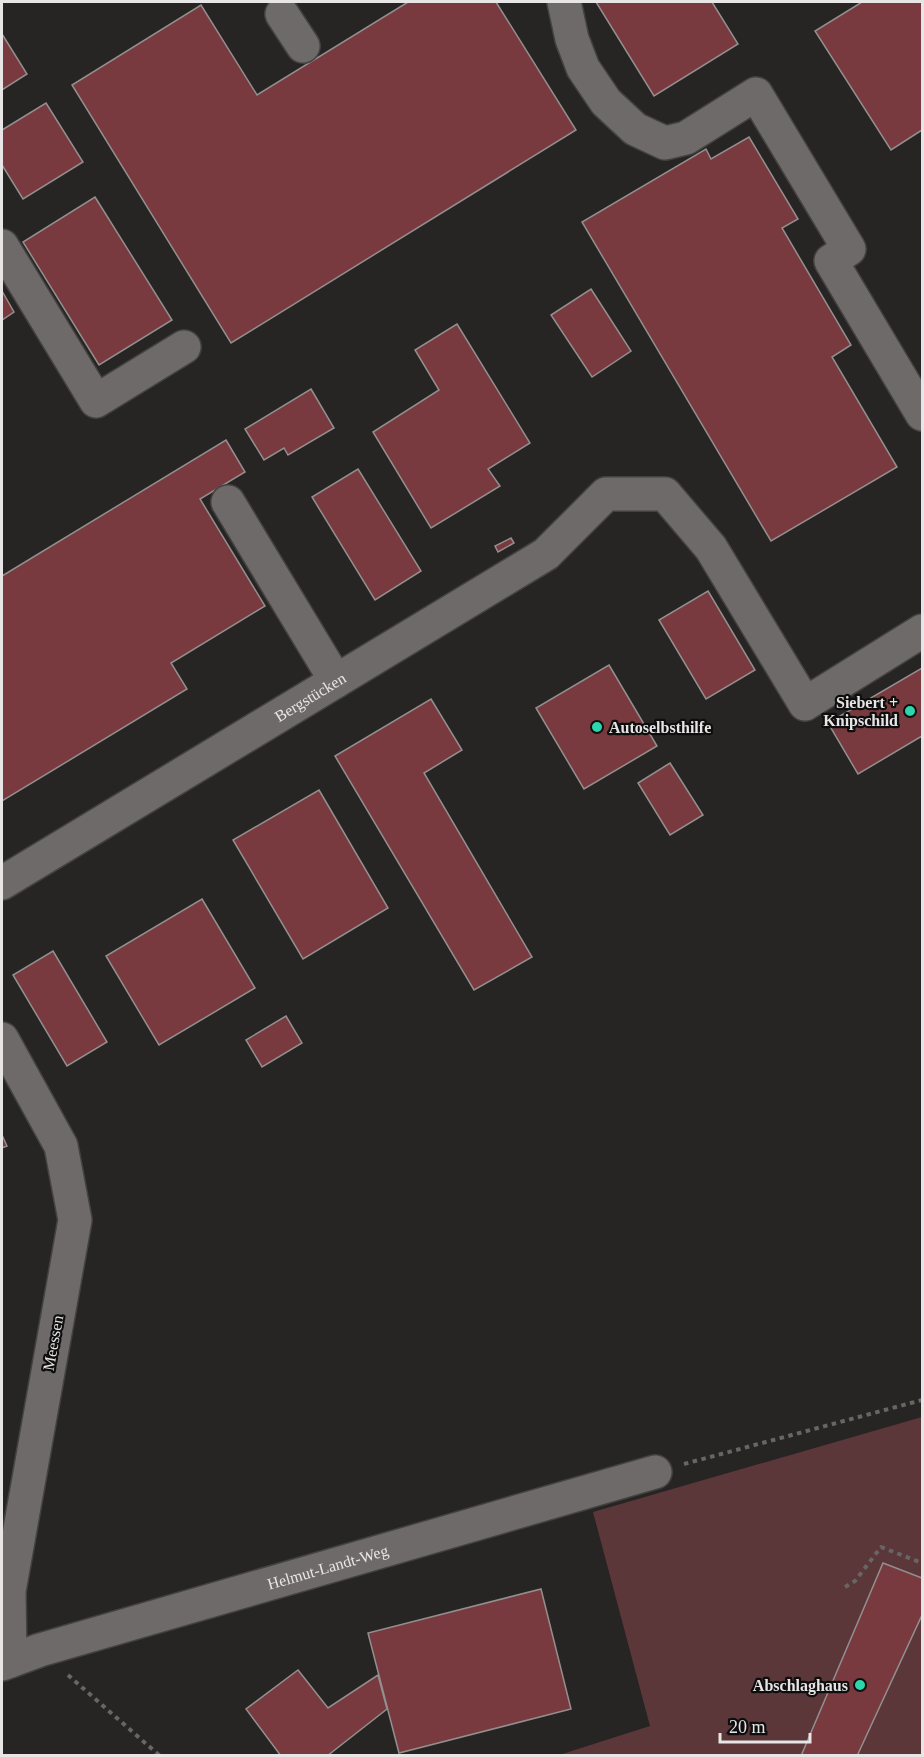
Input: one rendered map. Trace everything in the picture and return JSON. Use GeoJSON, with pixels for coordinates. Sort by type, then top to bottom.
{"type":"FeatureCollection","features":[{"type":"Feature","properties":{"kind":"street"},"geometry":{"type":"LineString","coordinates":[[564,2],[572,39],[583,68],[606,102],[635,129],[665,142],[686,138],[756,94],[849,249],[831,261],[922,414]]}},
{"type":"Feature","properties":{"kind":"street"},"geometry":{"type":"LineString","coordinates":[[286,6],[303,46]]}},
{"type":"Feature","properties":{"kind":"street"},"geometry":{"type":"LineString","coordinates":[[2,246],[96,401],[184,347]]}},
{"type":"Feature","properties":{"kind":"street","name":"Bergstücken"},"geometry":{"type":"LineString","coordinates":[[2,883],[546,554],[606,494],[665,494],[711,548],[805,704],[922,631]]}},
{"type":"Feature","properties":{"kind":"street"},"geometry":{"type":"LineString","coordinates":[[228,502],[336,681]]}},
{"type":"Feature","properties":{"kind":"street","name":"Meessen"},"geometry":{"type":"LineString","coordinates":[[2,1039],[61,1146],[75,1220],[9,1590],[6,1663]]}},
{"type":"Feature","properties":{"kind":"street","name":"Helmut-Landt-Weg"},"geometry":{"type":"LineString","coordinates":[[6,1663],[40,1650],[655,1472]]}},
{"type":"Feature","properties":{"kind":"path"},"geometry":{"type":"LineString","coordinates":[[655,1472],[922,1400]]}},
{"type":"Feature","properties":{"kind":"path"},"geometry":{"type":"LineString","coordinates":[[845,1587],[855,1581],[881,1546],[922,1563]]}},
{"type":"Feature","properties":{"kind":"path"},"geometry":{"type":"LineString","coordinates":[[40,1650],[160,1755]]}},
{"type":"Feature","properties":{"kind":"shaded area"},"geometry":{"type":"Polygon","coordinates":[[[922,1417],[922,1755],[556,1756],[650,1726],[593,1512],[922,1417]]]}},
{"type":"Feature","properties":{"kind":"building"},"geometry":{"type":"Polygon","coordinates":[[[408,2],[496,2],[576,130],[231,343],[72,85],[201,5],[257,95],[408,2]]]}},
{"type":"Feature","properties":{"kind":"building"},"geometry":{"type":"Polygon","coordinates":[[[596,2],[712,2],[738,44],[654,96],[596,2]]]}},
{"type":"Feature","properties":{"kind":"building"},"geometry":{"type":"Polygon","coordinates":[[[862,2],[922,2],[922,130],[891,150],[815,31],[862,2]]]}},
{"type":"Feature","properties":{"kind":"building"},"geometry":{"type":"Polygon","coordinates":[[[2,34],[27,74],[2,90],[2,34]]]}},
{"type":"Feature","properties":{"kind":"building"},"geometry":{"type":"Polygon","coordinates":[[[46,103],[83,162],[23,199],[2,165],[2,130],[46,103]]]}},
{"type":"Feature","properties":{"kind":"building"},"geometry":{"type":"Polygon","coordinates":[[[749,137],[798,219],[782,228],[851,345],[832,357],[897,467],[771,541],[582,222],[706,149],[711,159],[749,137]]]}},
{"type":"Feature","properties":{"kind":"building"},"geometry":{"type":"Polygon","coordinates":[[[95,197],[172,320],[99,365],[23,242],[95,197]]]}},
{"type":"Feature","properties":{"kind":"building"},"geometry":{"type":"Polygon","coordinates":[[[591,289],[631,351],[592,377],[551,315],[591,289]]]}},
{"type":"Feature","properties":{"kind":"building"},"geometry":{"type":"Polygon","coordinates":[[[2,291],[14,312],[2,320],[2,291]]]}},
{"type":"Feature","properties":{"kind":"building"},"geometry":{"type":"Polygon","coordinates":[[[457,324],[530,443],[488,469],[500,486],[431,528],[373,432],[439,390],[415,350],[457,324]]]}},
{"type":"Feature","properties":{"kind":"building"},"geometry":{"type":"Polygon","coordinates":[[[311,389],[334,428],[288,455],[284,448],[264,460],[245,429],[311,389]]]}},
{"type":"Feature","properties":{"kind":"building"},"geometry":{"type":"Polygon","coordinates":[[[226,440],[245,472],[200,499],[265,606],[171,663],[187,689],[2,801],[2,576],[226,440]]]}},
{"type":"Feature","properties":{"kind":"building"},"geometry":{"type":"Polygon","coordinates":[[[358,469],[421,571],[375,600],[312,497],[358,469]]]}},
{"type":"Feature","properties":{"kind":"building"},"geometry":{"type":"Polygon","coordinates":[[[511,538],[514,543],[498,552],[495,546],[511,538]]]}},
{"type":"Feature","properties":{"kind":"building"},"geometry":{"type":"Polygon","coordinates":[[[708,591],[755,670],[706,699],[659,620],[708,591]]]}},
{"type":"Feature","properties":{"kind":"building"},"geometry":{"type":"Polygon","coordinates":[[[609,665],[657,746],[584,789],[536,708],[609,665]]]}},
{"type":"Feature","properties":{"kind":"building"},"geometry":{"type":"Polygon","coordinates":[[[922,668],[922,736],[858,774],[828,723],[922,668]]]}},
{"type":"Feature","properties":{"kind":"building"},"geometry":{"type":"Polygon","coordinates":[[[431,699],[462,750],[424,773],[532,957],[474,990],[335,756],[431,699]]]}},
{"type":"Feature","properties":{"kind":"building"},"geometry":{"type":"Polygon","coordinates":[[[670,763],[703,815],[670,835],[638,783],[670,763]]]}},
{"type":"Feature","properties":{"kind":"building"},"geometry":{"type":"Polygon","coordinates":[[[319,790],[388,908],[303,959],[233,840],[319,790]]]}},
{"type":"Feature","properties":{"kind":"building"},"geometry":{"type":"Polygon","coordinates":[[[202,899],[255,988],[159,1045],[106,956],[202,899]]]}},
{"type":"Feature","properties":{"kind":"building"},"geometry":{"type":"Polygon","coordinates":[[[53,951],[107,1042],[67,1066],[13,975],[53,951]]]}},
{"type":"Feature","properties":{"kind":"building"},"geometry":{"type":"Polygon","coordinates":[[[286,1016],[302,1043],[262,1067],[246,1040],[286,1016]]]}},
{"type":"Feature","properties":{"kind":"building"},"geometry":{"type":"Polygon","coordinates":[[[2,1135],[7,1146],[2,1148],[2,1135]]]}},
{"type":"Feature","properties":{"kind":"building","name":"Abschlaghaus"},"geometry":{"type":"Polygon","coordinates":[[[883,1563],[922,1578],[922,1615],[857,1756],[801,1756],[883,1563]]]}},
{"type":"Feature","properties":{"kind":"building"},"geometry":{"type":"Polygon","coordinates":[[[541,1589],[571,1709],[399,1753],[368,1633],[541,1589]]]}},
{"type":"Feature","properties":{"kind":"building"},"geometry":{"type":"Polygon","coordinates":[[[298,1670],[328,1708],[378,1675],[387,1709],[327,1756],[281,1756],[246,1709],[298,1670]]]}},
{"type":"Feature","properties":{"kind":"place","name":"Siebert + Knipschild"},"geometry":{"type":"Point","coordinates":[910,711]}},
{"type":"Feature","properties":{"kind":"place","name":"Autoselbsthilfe"},"geometry":{"type":"Point","coordinates":[597,727]}},
{"type":"Feature","properties":{"kind":"place","name":"Abschlaghaus"},"geometry":{"type":"Point","coordinates":[860,1685]}}]}
